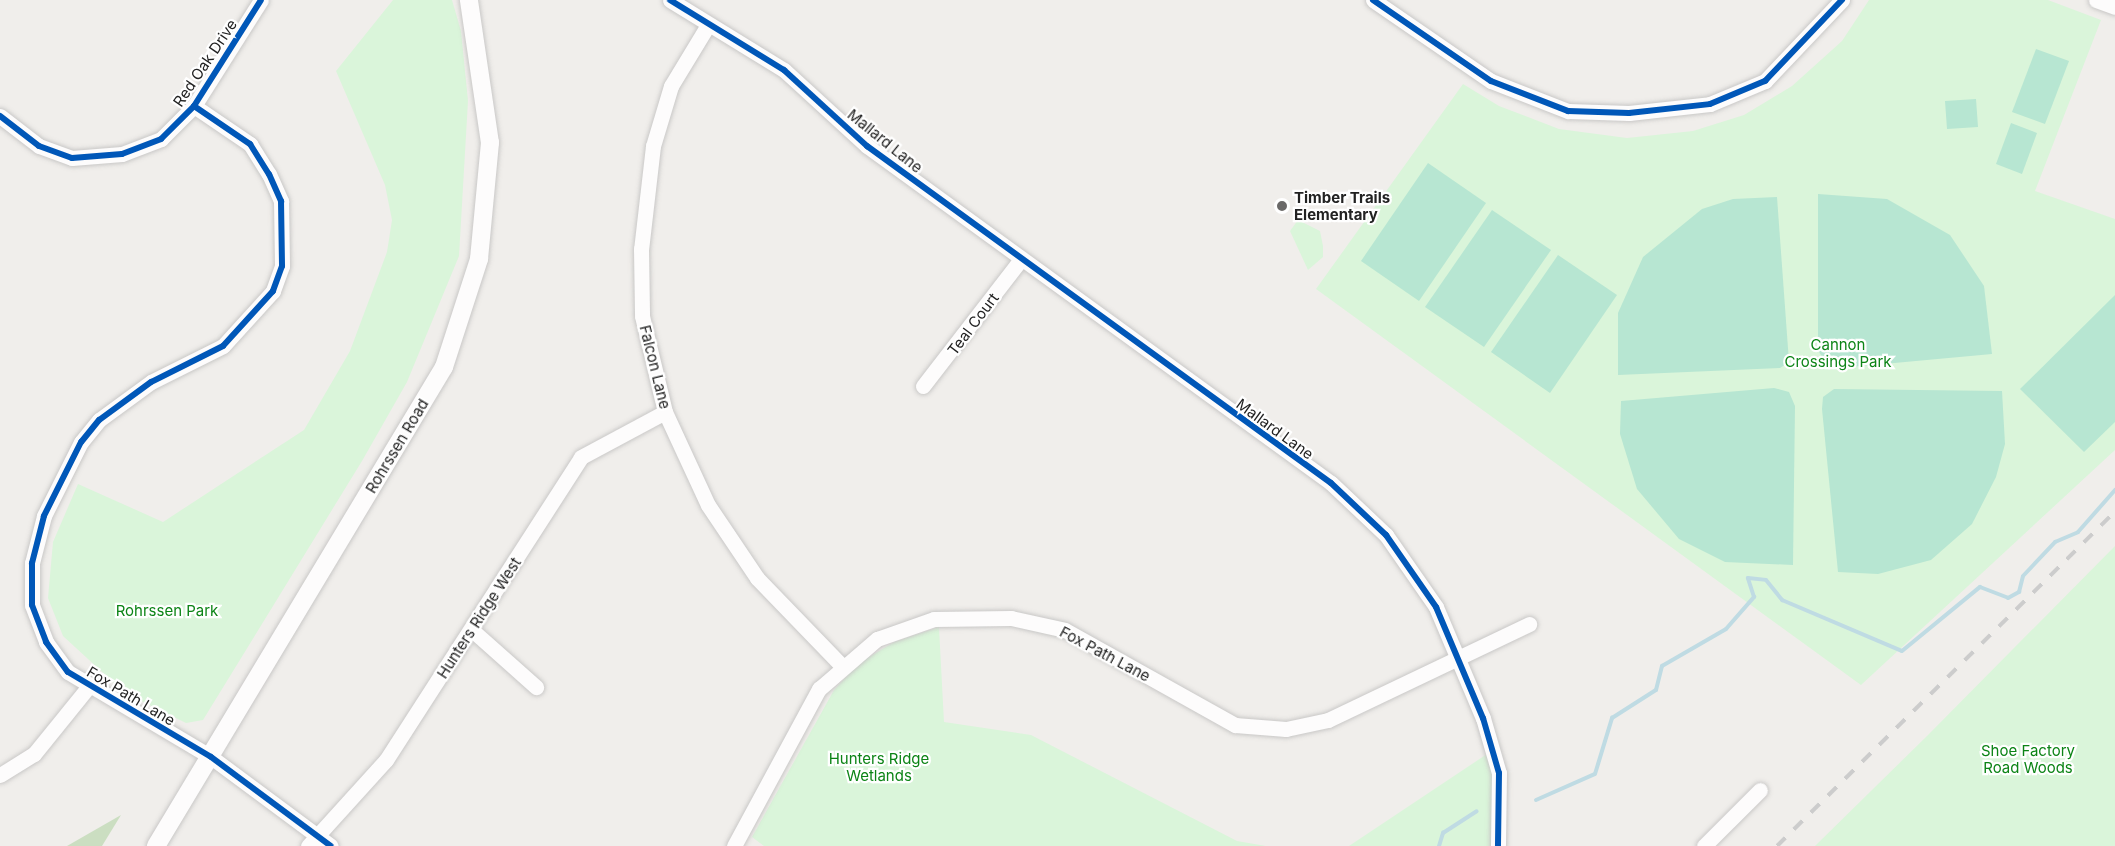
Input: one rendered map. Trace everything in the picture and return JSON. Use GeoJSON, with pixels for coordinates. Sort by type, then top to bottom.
{"type":"FeatureCollection","features":[{"type":"Feature","properties":{"kind":"street","name":"Red Oak Drive"},"geometry":{"type":"LineString","coordinates":[[0,117],[39,146],[72,158],[122,154],[161,140],[194,106],[261,0]]}},
{"type":"Feature","properties":{"kind":"street","name":"Rohrssen Road"},"geometry":{"type":"LineString","coordinates":[[156,846],[444,367],[479,259],[490,143],[469,0]]}},
{"type":"Feature","properties":{"kind":"street","name":"Mallard Lane"},"geometry":{"type":"LineString","coordinates":[[670,0],[784,70],[867,146],[1338,490],[1413,570],[1460,659],[1500,773],[1498,846]]}},
{"type":"Feature","properties":{"kind":"street"},"geometry":{"type":"LineString","coordinates":[[1373,0],[1491,81],[1568,111],[1629,113],[1710,104],[1765,81],[1842,0]]}},
{"type":"Feature","properties":{"kind":"street"},"geometry":{"type":"LineString","coordinates":[[2096,0],[2115,7]]}},
{"type":"Feature","properties":{"kind":"street","name":"Falcon Lane"},"geometry":{"type":"LineString","coordinates":[[708,25],[671,86],[659,126],[641,249],[642,316],[665,412],[708,505],[758,578],[841,665]]}},
{"type":"Feature","properties":{"kind":"street","name":"Fox Path Lane"},"geometry":{"type":"LineString","coordinates":[[194,106],[250,144],[269,174],[281,201],[282,266],[273,291],[229,340],[151,382],[99,420],[59,477],[32,563],[32,605],[46,642],[68,672],[211,757],[318,833],[331,846]]}},
{"type":"Feature","properties":{"kind":"street","name":"Teal Court"},"geometry":{"type":"LineString","coordinates":[[923,386],[1021,260]]}},
{"type":"Feature","properties":{"kind":"street","name":"Hunters Ridge West"},"geometry":{"type":"LineString","coordinates":[[308,846],[386,760],[581,458],[665,412]]}},
{"type":"Feature","properties":{"kind":"street","name":"Fox Path Lane"},"geometry":{"type":"LineString","coordinates":[[734,846],[802,715],[841,665],[877,639],[934,619],[1011,618],[1065,630],[1236,724],[1286,729],[1328,720],[1460,659],[1529,624]]}},
{"type":"Feature","properties":{"kind":"street"},"geometry":{"type":"LineString","coordinates":[[472,630],[536,687]]}},
{"type":"Feature","properties":{"kind":"street"},"geometry":{"type":"LineString","coordinates":[[0,775],[34,754],[89,686]]}},
{"type":"Feature","properties":{"kind":"street"},"geometry":{"type":"LineString","coordinates":[[1704,846],[1760,790]]}},
{"type":"Feature","properties":{"kind":"green space","name":"Rohrssen Park"},"geometry":{"type":"Polygon","coordinates":[[[393,0],[452,0],[461,31],[468,101],[459,256],[407,382],[362,461],[203,720],[186,723],[125,693],[63,636],[48,598],[53,542],[78,484],[163,522],[304,430],[350,351],[387,252],[392,220],[385,185],[336,71],[393,0]]]}},
{"type":"Feature","properties":{"kind":"green space","name":"Cannon Crossings Park"},"geometry":{"type":"Polygon","coordinates":[[[1869,0],[2048,0],[2101,20],[2035,191],[2115,219],[2115,450],[1861,685],[1316,289],[1463,84],[1499,106],[1559,129],[1627,138],[1693,131],[1744,115],[1792,86],[1842,41],[1869,0]]]}},
{"type":"Feature","properties":{"kind":"green space"},"geometry":{"type":"Polygon","coordinates":[[[2036,49],[2069,61],[2045,124],[2012,112],[2036,49]]]}},
{"type":"Feature","properties":{"kind":"green space"},"geometry":{"type":"Polygon","coordinates":[[[1976,99],[1978,127],[1947,129],[1945,101],[1976,99]]]}},
{"type":"Feature","properties":{"kind":"green space"},"geometry":{"type":"Polygon","coordinates":[[[2011,123],[2037,133],[2022,174],[1996,164],[2011,123]]]}},
{"type":"Feature","properties":{"kind":"green space"},"geometry":{"type":"Polygon","coordinates":[[[1428,163],[1486,203],[1419,301],[1361,261],[1428,163]]]}},
{"type":"Feature","properties":{"kind":"green space"},"geometry":{"type":"Polygon","coordinates":[[[1818,194],[1887,199],[1950,235],[1984,286],[1992,354],[1840,368],[1826,364],[1818,350],[1818,194]]]}},
{"type":"Feature","properties":{"kind":"green space"},"geometry":{"type":"Polygon","coordinates":[[[1777,197],[1789,362],[1780,368],[1618,375],[1618,313],[1643,257],[1702,209],[1733,199],[1777,197]]]}},
{"type":"Feature","properties":{"kind":"green space"},"geometry":{"type":"Polygon","coordinates":[[[1492,210],[1551,250],[1484,347],[1425,307],[1492,210]]]}},
{"type":"Feature","properties":{"kind":"green space"},"geometry":{"type":"Polygon","coordinates":[[[1298,220],[1320,231],[1323,246],[1323,257],[1308,270],[1290,231],[1298,220]]]}},
{"type":"Feature","properties":{"kind":"green space"},"geometry":{"type":"Polygon","coordinates":[[[1558,255],[1617,295],[1550,393],[1491,352],[1558,255]]]}},
{"type":"Feature","properties":{"kind":"green space"},"geometry":{"type":"Polygon","coordinates":[[[2115,295],[2115,422],[2084,452],[2020,389],[2115,295]]]}},
{"type":"Feature","properties":{"kind":"green space"},"geometry":{"type":"Polygon","coordinates":[[[1774,388],[1789,392],[1795,406],[1793,565],[1725,562],[1679,539],[1637,489],[1620,434],[1621,401],[1774,388]]]}},
{"type":"Feature","properties":{"kind":"green space"},"geometry":{"type":"Polygon","coordinates":[[[1834,389],[2002,391],[2005,444],[1996,477],[1972,524],[1931,560],[1878,574],[1838,572],[1822,409],[1823,397],[1834,389]]]}},
{"type":"Feature","properties":{"kind":"green space","name":"Shoe Factory Road Woods"},"geometry":{"type":"Polygon","coordinates":[[[2115,546],[2115,846],[1815,846],[1928,735],[2115,546]]]}},
{"type":"Feature","properties":{"kind":"green space","name":"Hunters Ridge Wetlands"},"geometry":{"type":"Polygon","coordinates":[[[939,627],[944,722],[1031,735],[1237,841],[1266,846],[764,846],[752,837],[834,690],[859,663],[894,642],[939,627]]]}},
{"type":"Feature","properties":{"kind":"green space"},"geometry":{"type":"Polygon","coordinates":[[[1487,754],[1493,773],[1492,846],[1349,846],[1487,754]]]}},
{"type":"Feature","properties":{"kind":"green space"},"geometry":{"type":"Polygon","coordinates":[[[121,815],[102,846],[67,846],[121,815]]]}},
{"type":"Feature","properties":{"kind":"waterway"},"geometry":{"type":"LineString","coordinates":[[1536,800],[1595,774],[1612,718],[1656,690],[1662,666],[1726,629],[1754,597],[1748,578],[1766,580],[1782,600],[1902,651],[1980,587],[2008,598],[2019,592],[2023,576],[2055,542],[2078,532],[2115,490]]}},
{"type":"Feature","properties":{"kind":"waterway"},"geometry":{"type":"LineString","coordinates":[[1439,846],[1443,833],[1477,811]]}},
{"type":"Feature","properties":{"kind":"railway"},"geometry":{"type":"LineString","coordinates":[[1777,846],[2115,512]]}},
{"type":"Feature","properties":{"kind":"cycle path"},"geometry":{"type":"LineString","coordinates":[[0,116],[39,146],[72,158],[122,154],[161,139],[194,106],[261,0]]}},
{"type":"Feature","properties":{"kind":"cycle path"},"geometry":{"type":"LineString","coordinates":[[670,0],[784,70],[867,146],[1331,483],[1386,535],[1436,607],[1483,718],[1499,773],[1498,846]]}},
{"type":"Feature","properties":{"kind":"cycle path"},"geometry":{"type":"LineString","coordinates":[[1373,0],[1491,81],[1568,111],[1629,113],[1710,104],[1765,81],[1842,0]]}},
{"type":"Feature","properties":{"kind":"cycle path"},"geometry":{"type":"LineString","coordinates":[[194,106],[250,144],[269,174],[281,201],[282,266],[273,291],[223,346],[151,382],[99,420],[81,442],[44,516],[32,563],[32,605],[46,642],[68,672],[211,757],[331,846]]}},
{"type":"Feature","properties":{"kind":"place","name":"Timber Trails Elementary"},"geometry":{"type":"Point","coordinates":[1282,206]}}]}
